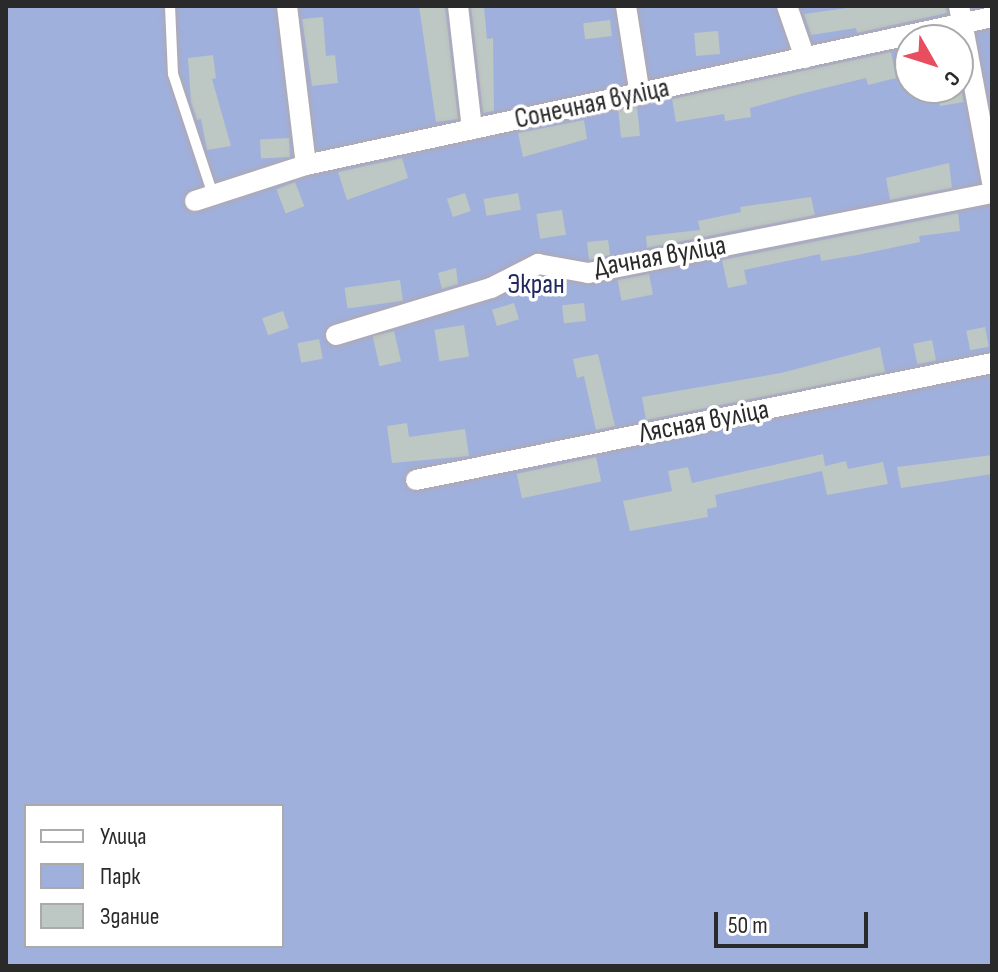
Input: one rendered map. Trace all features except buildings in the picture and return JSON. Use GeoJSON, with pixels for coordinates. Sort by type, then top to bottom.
{"type":"FeatureCollection","features":[{"type":"Feature","properties":{"kind":"street"},"geometry":{"type":"LineString","coordinates":[[287,6],[306,165]]}},
{"type":"Feature","properties":{"kind":"street"},"geometry":{"type":"LineString","coordinates":[[458,6],[472,129]]}},
{"type":"Feature","properties":{"kind":"street"},"geometry":{"type":"LineString","coordinates":[[626,6],[640,95]]}},
{"type":"Feature","properties":{"kind":"street"},"geometry":{"type":"LineString","coordinates":[[787,6],[805,58]]}},
{"type":"Feature","properties":{"kind":"street","name":"Сонечная вуліца"},"geometry":{"type":"LineString","coordinates":[[204,198],[306,165],[805,58],[960,14],[992,17]]}},
{"type":"Feature","properties":{"kind":"street"},"geometry":{"type":"LineString","coordinates":[[960,14],[992,182]]}},
{"type":"Feature","properties":{"kind":"street","name":"Дачная вуліца"},"geometry":{"type":"LineString","coordinates":[[336,335],[491,288],[538,264],[588,273],[992,193]]}},
{"type":"Feature","properties":{"kind":"street","name":"Лясная вуліца"},"geometry":{"type":"LineString","coordinates":[[416,480],[992,363]]}},
{"type":"Feature","properties":{"kind":"lane"},"geometry":{"type":"LineString","coordinates":[[170,6],[173,74],[204,198]]}},
{"type":"Feature","properties":{"kind":"green space","name":"Экран"},"geometry":{"type":"Polygon","coordinates":[[[6,6],[992,6],[992,966],[6,966],[6,6]]]}}]}
